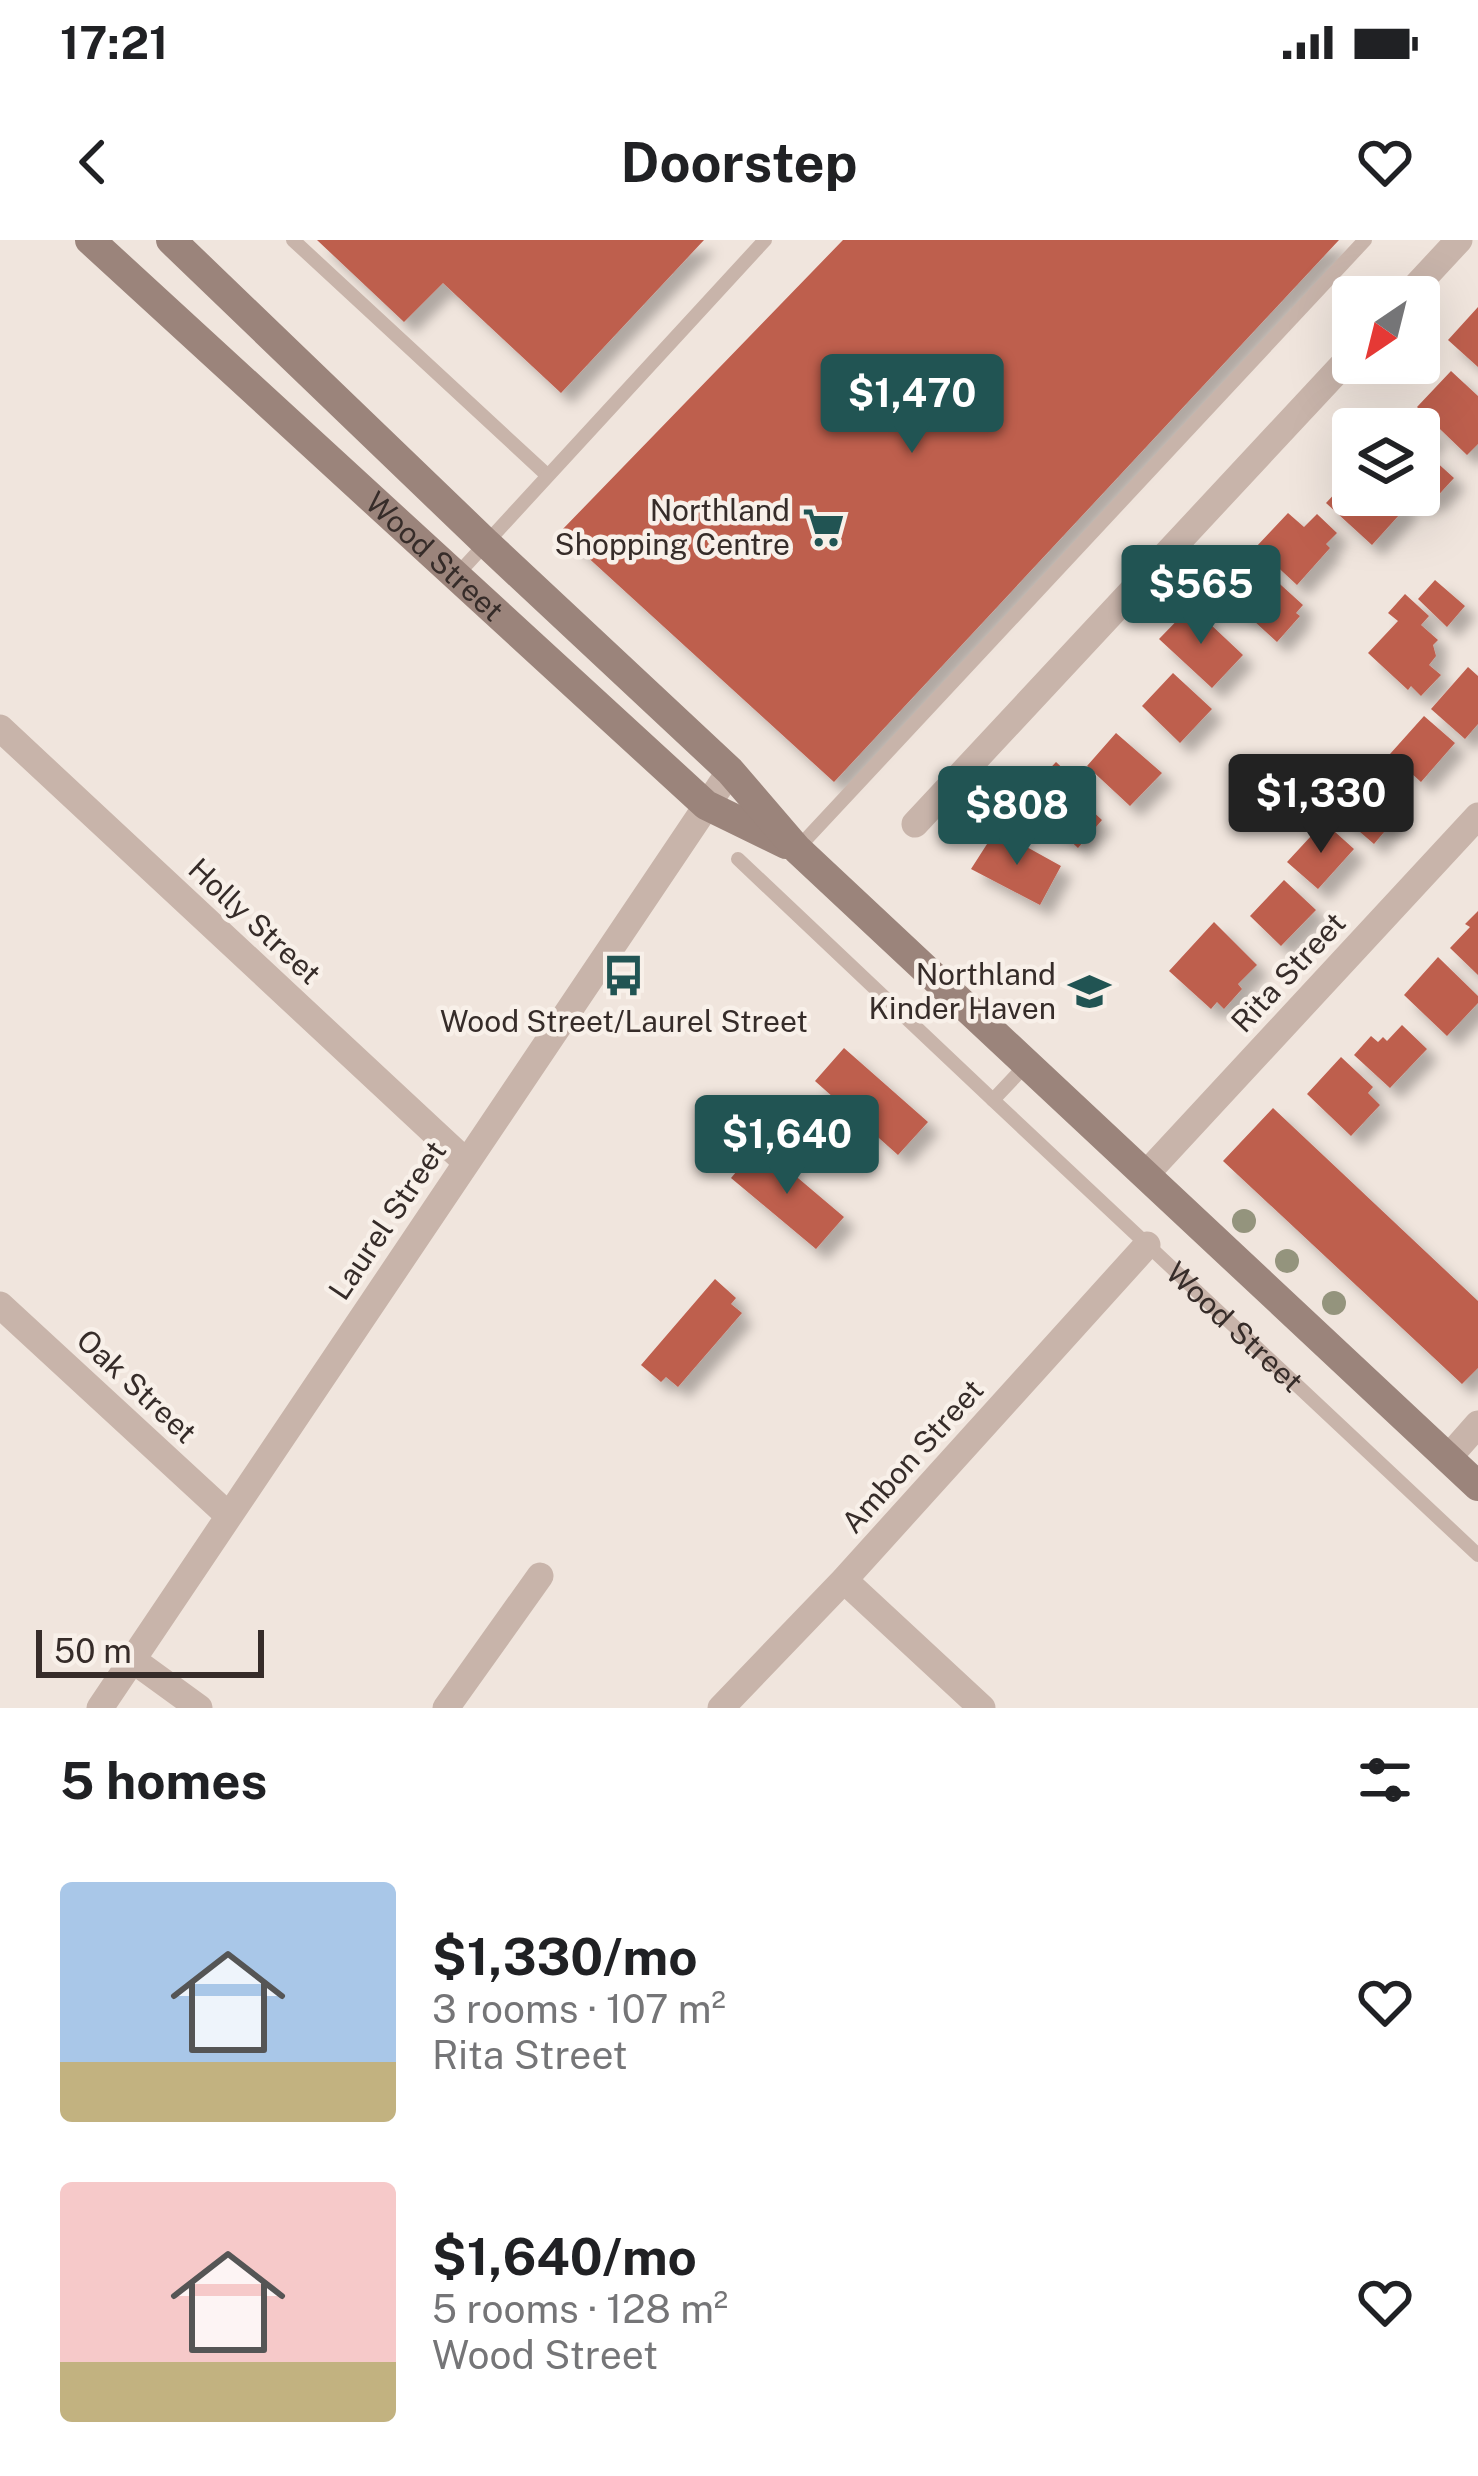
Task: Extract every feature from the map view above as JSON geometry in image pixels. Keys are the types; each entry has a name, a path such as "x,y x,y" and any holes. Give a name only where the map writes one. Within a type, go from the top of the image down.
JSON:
{"street":[{"name":"Wood Street","path":"90,240 706,805 797,849"},
{"name":"Wood Street","path":"171,240 484,542 730,770 797,849 1478,1486"},
{"path":"1426,276 1459,240"},
{"path":"915,824 1332,377"},
{"name":"Holly Street","path":"0,728 466,1162"},
{"name":"Laurel Street","path":"100,1708 730,770"},
{"name":"Rita Street","path":"1147,1173 1478,816"},
{"name":"Ambon Street","path":"721,1708 844,1580 1148,1245"},
{"name":"Oak Street","path":"0,1305 229,1516"},
{"path":"1448,1458 1478,1424"},
{"path":"446,1708 541,1576"},
{"path":"844,1580 982,1708"},
{"path":"133,1660 199,1708"}],"lane":[{"path":"293,240 547,475"},
{"path":"455,577 765,240"},
{"path":"797,849 1365,240"},
{"name":"Wood Street","path":"738,859 1478,1555"},
{"path":"993,1100 1028,1063"}],"building":[{"path":"317,240 704,240 561,393 443,283 404,322"},
{"name":"Northland Shopping Centre","path":"843,240 1339,240 834,782 560,532"},
{"path":"1478,307 1478,367 1448,340"},
{"path":"1451,371 1478,396 1478,444 1467,455 1440,429 1440,408 1417,407"},
{"path":"1440,465 1454,478 1440,493"},
{"path":"1288,513 1304,527 1317,514 1337,533 1297,585 1256,547"},
{"path":"1340,516 1398,516 1372,545"},
{"path":"1249,556 1303,605 1296,613 1300,616 1277,642 1219,589"},
{"path":"1435,580 1465,606 1447,627 1418,599"},
{"path":"1405,594 1429,616 1421,625 1438,640 1429,665 1441,675 1421,696 1368,653 1398,621 1388,613"},
{"path":"1191,606 1243,655 1212,688 1159,639"},
{"path":"1468,667 1478,676 1478,724 1465,739 1431,709"},
{"path":"1173,673 1212,709 1180,743 1142,706"},
{"path":"1424,716 1455,743 1421,782 1390,754"},
{"path":"1116,733 1162,773 1130,806 1087,766"},
{"path":"1056,762 1084,788 1077,797 1102,820 1078,848 1023,797"},
{"path":"1364,769 1386,788 1379,794 1385,799 1379,805 1395,819 1374,844 1331,807"},
{"path":"1324,822 1354,849 1318,889 1287,862"},
{"path":"996,830 1061,866 1040,905 971,869"},
{"path":"1284,880 1316,910 1281,946 1250,916"},
{"path":"1478,911 1478,975 1450,948"},
{"path":"1214,922 1257,965 1238,984 1242,989 1224,1009 1217,1002 1211,1009 1169,971"},
{"path":"1438,957 1478,996 1478,1003 1447,1036 1404,995"},
{"path":"1402,1025 1427,1049 1390,1088 1354,1055 1371,1036 1378,1042 1383,1037 1387,1041"},
{"path":"844,1048 928,1122 898,1155 815,1081"},
{"path":"1341,1057 1373,1087 1368,1093 1380,1105 1351,1136 1307,1094"},
{"path":"1273,1108 1478,1301 1478,1368 1462,1384 1223,1161"},
{"path":"759,1145 844,1217 816,1249 731,1178"},
{"path":"715,1279 736,1298 731,1304 742,1313 678,1387 666,1377 661,1382 641,1365"}],"place":[{"name":"Northland Shopping Centre","path":"824,527"},
{"name":"Wood Street/Laurel Street","path":"624,975"},
{"name":"Northland Kinder Haven","path":"1090,991"}]}
